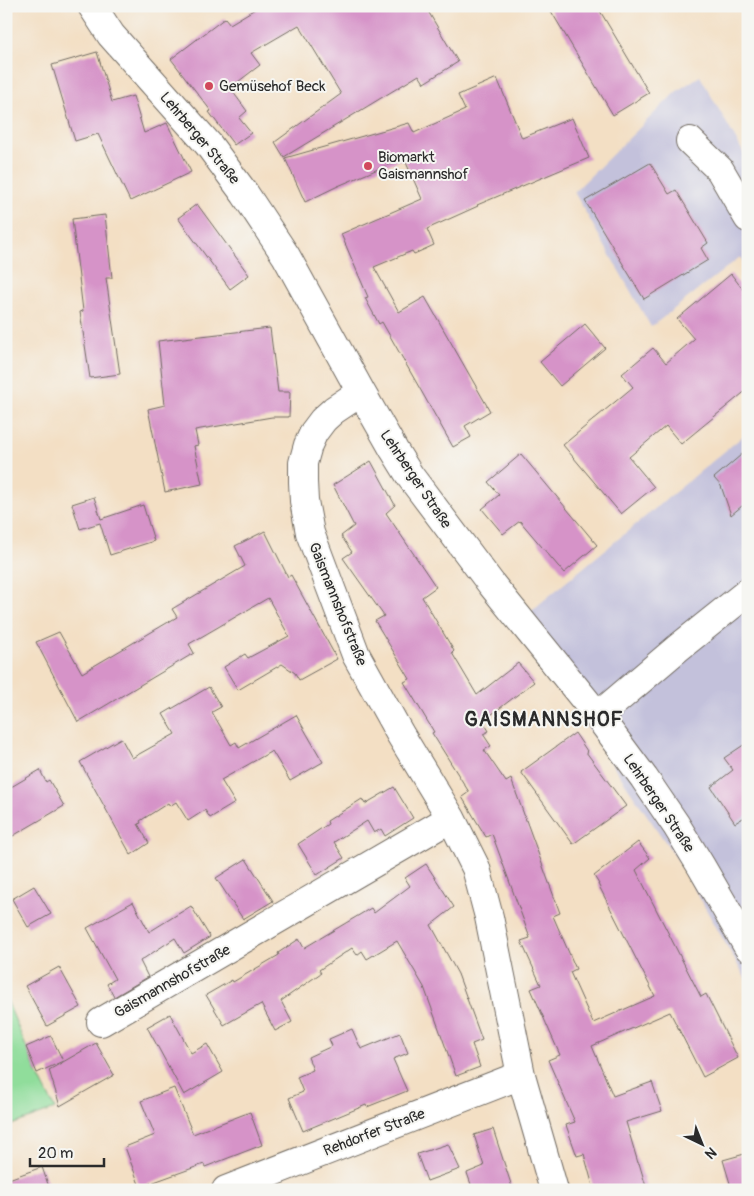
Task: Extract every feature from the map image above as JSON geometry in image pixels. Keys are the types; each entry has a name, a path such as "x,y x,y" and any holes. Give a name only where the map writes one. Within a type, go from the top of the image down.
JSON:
{"street":[{"name":"Lehrberger Straße","path":"92,6 119,45 201,136 246,194 286,256 394,450 427,499 492,585 598,716 644,778 676,825 748,948"},
{"path":"690,141 720,170 748,218"},
{"name":"Gaismannshofstraße","path":"361,392 334,410 323,420 314,432 308,445 303,462 303,482 304,501 310,533 356,655 450,818 476,868 489,917 521,1075 554,1190"},
{"path":"598,716 748,592"},
{"name":"Gaismannshofstraße","path":"101,1022 450,818"},
{"name":"Rehdorfer Straße","path":"226,1190 521,1075"}],"shaded area":[{"path":"700,76 748,161 748,269 740,257 651,327 574,192 677,91"},
{"path":"748,432 748,983 679,862 588,729 527,615"}],"green space":[{"path":"6,998 37,1073 55,1109 6,1127"}],"building":[{"path":"260,6 425,6 458,62 424,83 419,75 284,157 275,142 341,94 299,25 251,53 260,65 230,88 247,111 239,118 251,133 234,145 209,112 211,111 171,59 225,18 230,24"},
{"path":"548,6 597,6 649,93 613,115"},
{"path":"97,52 112,102 133,96 144,133 167,123 191,172 130,201 98,134 75,141 52,65"},
{"path":"497,78 522,138 572,118 589,158 477,205 427,229 434,245 414,254 412,251 374,267 399,312 425,297 490,411 465,426 471,437 453,447 382,322 379,324 365,298 368,297 341,234 422,199 404,158 305,202 285,158 409,123 414,133 465,110 458,95"},
{"path":"650,163 669,194 676,190 708,243 701,248 708,260 644,299 585,201"},
{"path":"197,204 249,275 230,289 178,218"},
{"path":"105,215 112,278 106,278 120,374 90,378 80,312 83,311 72,219"},
{"path":"731,274 748,296 748,389 681,444 666,426 629,457 654,487 621,514 563,445 633,387 622,374 653,348 666,363 694,339 677,319"},
{"path":"585,324 605,348 560,386 540,362"},
{"path":"270,328 278,392 290,392 289,417 272,417 195,430 198,445 194,446 202,484 165,492 148,409 165,405 158,341"},
{"path":"748,449 748,501 731,515 721,486 714,478"},
{"path":"521,454 597,545 564,573 520,521 503,534 482,509 499,495 488,482"},
{"path":"371,461 395,505 386,513 436,587 422,597 477,695 518,663 534,682 483,721 489,731 483,734 491,746 484,750 506,782 511,779 560,913 553,916 576,969 570,972 593,1023 655,996 594,876 638,842 650,858 636,870 701,997 706,994 738,1058 703,1077 670,1012 592,1046 613,1096 652,1082 662,1111 626,1122 647,1190 594,1190 584,1154 577,1156 566,1125 575,1122 548,1060 560,1055 531,989 541,985 521,941 530,938 492,834 486,837 462,797 469,792 432,733 434,732 404,682 410,679 375,621 384,616 343,558 352,552 341,536 354,526 333,485"},
{"path":"94,497 101,519 143,505 154,541 110,555 100,523 80,529 72,504"},
{"path":"265,531 288,577 291,575 337,659 299,680 295,673 282,664 238,690 224,667 245,654 248,658 289,636 268,598 189,644 194,653 78,722 36,642 59,632 82,673 177,617 172,609 245,566 235,546"},
{"path":"209,687 221,707 212,712 231,745 236,742 239,748 296,715 323,762 290,781 272,751 221,780 235,803 210,818 205,810 188,821 176,802 170,806 168,803 140,821 141,823 138,824 149,843 131,855 80,762 121,738 132,758 175,734 163,714"},
{"path":"575,733 586,752 626,806 573,844 521,772"},
{"path":"748,742 748,815 735,823 711,787 733,770 724,758"},
{"path":"40,770 46,782 49,780 64,806 6,840 6,790"},
{"path":"394,787 413,818 385,836 381,829 374,833 367,821 334,842 344,858 317,875 298,844 328,824 327,821 362,799 365,804"},
{"path":"246,859 273,901 243,919 216,878"},
{"path":"426,864 454,907 431,925 458,974 482,1040 472,1044 480,1067 456,1076 424,987 397,941 367,959 362,951 357,955 352,948 319,970 321,973 281,1001 292,1022 275,1031 261,1004 224,1025 206,995 232,980 233,982 279,955 278,953 299,939 304,948 371,908 374,913 410,886 405,878"},
{"path":"34,886 51,914 28,927 12,899"},
{"path":"133,902 149,932 191,906 210,937 184,953 175,938 140,961 148,977 114,997 107,984 115,979 87,928"},
{"path":"59,967 81,1007 47,1026 25,986"},
{"path":"170,1014 191,1053 207,1044 223,1072 184,1095 147,1027"},
{"path":"352,1029 361,1049 400,1033 408,1053 393,1059 407,1091 367,1107 366,1105 303,1131 289,1098 303,1092 297,1077 313,1070 308,1057 332,1046 329,1039"},
{"path":"51,1036 63,1061 37,1073 26,1047"},
{"path":"96,1043 114,1075 60,1106 49,1070"},
{"path":"174,1088 193,1134 250,1112 262,1145 205,1167 204,1164 140,1187 125,1147 155,1135 141,1101"},
{"path":"493,1129 513,1190 473,1190 467,1173 484,1166 474,1135"},
{"path":"448,1144 460,1169 427,1181 417,1154"},
{"path":"748,1153 748,1190 732,1190 723,1160"},
{"path":"42,1167 50,1190 6,1190 6,1180"}],"place":[{"name":"Gemüsehof Beck","path":"209,86"},
{"name":"Biomarkt Gaismannshof","path":"368,166"}],"district":[{"name":"GAISMANNSHOF","path":"544,719"}]}
